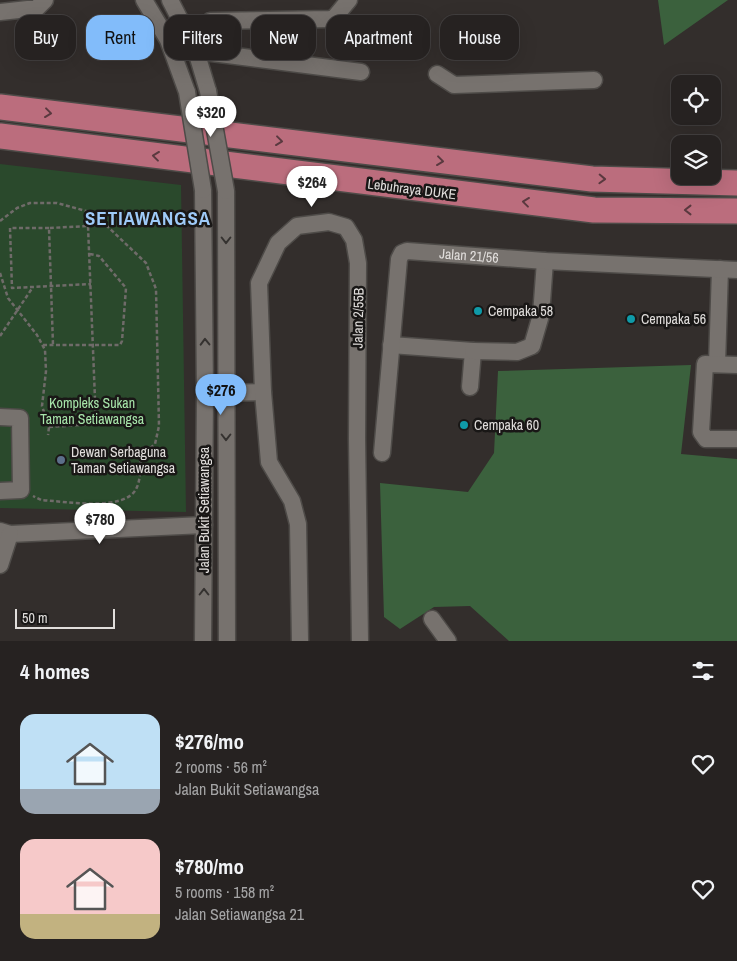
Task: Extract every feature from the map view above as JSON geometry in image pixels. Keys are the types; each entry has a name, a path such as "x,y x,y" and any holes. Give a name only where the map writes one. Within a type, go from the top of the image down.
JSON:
{"highway":[{"path":"0,106 592,179 737,182"},
{"name":"Lebuhraya DUKE","path":"0,136 365,183 594,210 737,210"}],"street":[{"path":"0,12 37,8 45,0"},
{"name":"Jalan Bukit Setiawangsa","path":"144,0 168,40 187,92 203,190 205,393 204,641"},
{"name":"Jalan Bukit Setiawangsa","path":"170,0 178,15"},
{"path":"241,20 330,19 334,18 349,0"},
{"path":"241,57 361,72"},
{"name":"Jalan Bukit Setiawangsa","path":"199,60 208,91 226,191 227,641"},
{"path":"437,74 454,85 594,80"},
{"name":"Jalan 2/55B","path":"300,641 298,524 292,501 269,462 263,392 259,283 278,243 297,226 330,222 346,227 354,240 358,263 356,439 360,641"},
{"name":"Jalan 21/56","path":"382,453 399,259 402,253 407,251 545,261 737,270"},
{"path":"391,345 517,352 532,346 541,315 545,261"},
{"path":"717,364 720,269"},
{"path":"470,387 473,351"},
{"path":"737,365 705,364 703,368 701,432 706,439 737,439"},
{"path":"205,393 263,392"},
{"path":"0,417 20,418 21,490 0,491"},
{"path":"0,565 5,532 204,525"},
{"path":"432,619 448,641"}],"path":[{"path":"0,221 17,208 30,203 57,203 86,211 107,226 146,263 156,289 159,426 154,444 142,456 137,488 125,500 104,505 41,500 21,490"},
{"path":"50,427 96,424 94,345 90,254 88,226 10,228 12,288 91,284"},
{"path":"48,228 53,345"},
{"path":"43,345 120,345 122,341 126,288 99,256 90,254"},
{"path":"0,273 8,298 45,350 46,371 42,406 50,427 48,435"},
{"path":"0,336 33,287"}],"green space":[{"path":"658,0 728,0 664,45"},
{"name":"Kompleks Sukan Taman Setiawangsa","path":"0,164 181,185 186,512 0,508"},
{"path":"691,365 681,454 737,459 737,641 509,641 470,606 434,607 400,629 384,617 380,483 468,492 494,453 498,371"}],"place":[{"name":"Cempaka 58","path":"478,311"},
{"name":"Cempaka 56","path":"631,319"},
{"name":"Cempaka 60","path":"464,425"},
{"name":"Dewan Serbaguna Taman Setiawangsa","path":"61,460"}],"district":[{"name":"SETIAWANGSA","path":"148,218"}]}
